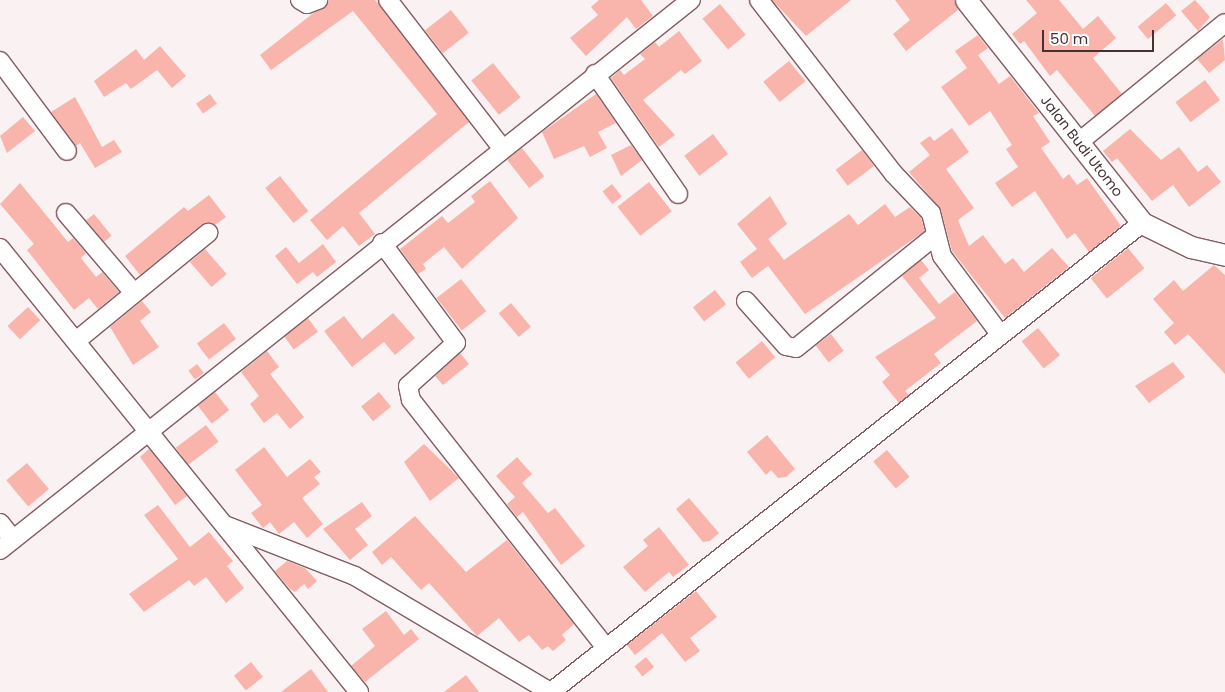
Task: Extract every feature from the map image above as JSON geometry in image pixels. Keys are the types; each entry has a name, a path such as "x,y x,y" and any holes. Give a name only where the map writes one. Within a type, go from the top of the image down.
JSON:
{"street":[{"path":"300,0 307,4 318,0"},
{"path":"388,0 502,148"},
{"path":"758,0 893,173 930,214 942,256 1000,334"},
{"name":"Jalan Budi Utomo","path":"966,0 1142,223 1191,246 1225,255"},
{"path":"0,523 6,544 685,2"},
{"path":"1079,142 1223,28"},
{"path":"0,61 67,151"},
{"path":"595,74 678,194"},
{"path":"66,213 134,293"},
{"path":"226,526 355,576 550,692 1142,223"},
{"path":"76,340 208,233"},
{"path":"746,301 786,346 796,348 936,235"},
{"path":"382,243 456,343 408,386 411,400 606,648"},
{"path":"0,248 149,429 359,692"}],"building":[{"path":"330,0 375,0 469,122 359,213 375,234 359,246 343,226 327,240 310,220 437,114 353,11 271,70 260,55"},
{"path":"599,0 641,0 653,16 636,29 627,17 586,56 570,38 598,15 591,7"},
{"path":"772,0 851,0 806,36"},
{"path":"895,0 954,0 958,10 906,51 893,34 910,20"},
{"path":"1026,0 1059,0 1083,29 1098,16 1116,38 1093,58 1122,94 1095,116 1057,70 1050,76 1024,41 1020,44 1012,34 1037,13"},
{"path":"1195,0 1210,17 1198,31 1181,11"},
{"path":"1166,3 1176,15 1148,39 1138,27"},
{"path":"720,4 746,35 728,49 702,19"},
{"path":"451,10 469,33 443,53 425,30"},
{"path":"679,31 702,61 685,74 681,70 643,100 675,135 659,147 611,78 620,70 624,75 645,59 640,54 655,42 659,47"},
{"path":"978,35 988,48 978,55 999,84 1010,76 1039,113 1033,116 1050,142 1041,148 1063,179 1069,174 1077,185 1087,178 1121,226 1089,252 1075,233 1067,239 1035,191 1012,207 995,183 1018,167 1006,149 1012,145 990,111 969,126 941,87 967,68 955,51"},
{"path":"1223,39 1225,60 1209,73 1197,59"},
{"path":"160,46 186,76 172,88 157,70 131,89 126,83 104,97 94,81 136,49 144,60"},
{"path":"789,61 805,81 780,102 763,82"},
{"path":"493,63 521,97 499,115 471,81"},
{"path":"1205,80 1220,100 1190,122 1175,102"},
{"path":"210,94 217,104 203,114 196,104"},
{"path":"596,94 616,123 598,132 607,148 590,157 584,146 554,159 542,132"},
{"path":"75,97 102,147 114,140 122,152 95,168 80,143 76,146 51,112"},
{"path":"23,117 35,131 7,153 0,136"},
{"path":"952,128 969,152 946,169 974,208 958,220 969,246 983,235 1005,264 1013,258 1024,272 1052,248 1069,267 1005,318 952,251 941,210 909,172 930,155 920,143 930,136 934,141"},
{"path":"1130,129 1161,160 1179,147 1198,172 1207,165 1221,182 1189,207 1173,185 1152,201 1117,158 1112,162 1103,151"},
{"path":"713,134 728,154 699,176 684,156"},
{"path":"631,145 642,160 621,176 611,155"},
{"path":"522,148 544,176 529,188 507,160"},
{"path":"862,150 874,166 848,186 836,170"},
{"path":"280,176 308,211 294,223 265,188"},
{"path":"490,181 518,218 462,269 444,247 423,264 426,269 418,274 400,249 442,216 448,223 475,202 471,196"},
{"path":"649,182 672,211 640,236 617,207"},
{"path":"20,183 68,242 73,238 86,253 81,258 96,277 102,272 119,292 98,309 89,298 74,310 27,250 34,244 0,204"},
{"path":"612,184 622,197 612,204 603,191"},
{"path":"209,195 226,217 215,225 201,225 140,275 125,256 184,207 188,211"},
{"path":"770,196 787,224 768,239 784,260 849,214 858,225 885,204 895,217 910,207 921,218 925,231 805,314 768,266 752,278 740,262 757,249 737,224"},
{"path":"94,214 112,236 104,242 86,220"},
{"path":"323,244 336,262 317,277 313,272 297,284 275,256 286,247 299,263"},
{"path":"1128,248 1144,268 1107,298 1091,278"},
{"path":"205,249 227,274 212,287 190,262"},
{"path":"921,260 929,270 919,278 939,304 955,292 977,321 934,354 941,363 905,391 909,395 899,403 882,382 890,375 875,357 936,318 902,276"},
{"path":"1214,265 1225,275 1225,374 1188,334 1175,345 1164,332 1174,323 1153,299 1174,280 1183,291"},
{"path":"461,279 486,311 462,330 437,298"},
{"path":"715,290 726,304 704,321 693,307"},
{"path":"142,301 151,312 140,321 159,347 133,365 110,327"},
{"path":"511,303 531,327 519,337 499,313"},
{"path":"28,307 40,320 20,339 8,326"},
{"path":"393,313 415,338 395,355 384,342 352,367 324,331 344,316 362,339"},
{"path":"308,318 318,332 294,349 284,336"},
{"path":"224,323 236,339 209,359 197,343"},
{"path":"1038,328 1060,355 1044,368 1022,341"},
{"path":"831,334 844,351 828,362 816,345"},
{"path":"762,341 775,357 749,379 736,362"},
{"path":"267,351 279,367 270,374 304,417 290,429 277,413 264,423 250,404 259,396 241,372"},
{"path":"460,353 469,364 443,385 435,376"},
{"path":"1173,362 1185,377 1149,403 1135,386"},
{"path":"197,364 204,373 195,379 188,371"},
{"path":"215,392 229,410 212,424 198,406"},
{"path":"379,392 391,407 373,421 361,406"},
{"path":"206,425 219,442 188,465 176,448"},
{"path":"767,435 795,469 786,477 778,478 771,470 766,475 747,452"},
{"path":"424,444 459,478 430,501 404,462"},
{"path":"264,447 287,477 310,459 321,472 314,477 320,484 302,498 323,524 307,538 294,522 279,534 270,522 263,528 251,513 262,505 235,470"},
{"path":"149,449 187,496 175,505 140,457"},
{"path":"887,450 909,477 896,488 873,462"},
{"path":"517,457 532,474 522,483 548,513 555,508 585,546 561,565 523,512 517,517 507,504 515,497 496,476"},
{"path":"27,463 49,489 28,506 6,480"},
{"path":"689,498 719,533 710,541 703,542 676,509"},
{"path":"362,502 372,516 355,529 368,545 350,560 323,529"},
{"path":"158,505 190,547 209,532 233,561 227,566 244,588 226,603 206,577 194,586 189,580 144,612 129,594 178,559 144,515"},
{"path":"415,516 466,572 507,540 574,624 562,635 566,640 553,651 548,646 542,650 529,635 519,642 499,618 477,636 429,583 421,590 391,557 382,565 372,552"},
{"path":"659,527 689,565 673,577 669,572 645,592 623,567 648,546 643,540"},
{"path":"287,561 305,568 317,581 308,589 304,584 295,592 290,589 275,571"},
{"path":"696,591 717,617 690,638 700,651 685,662 662,633 635,655 627,645"},
{"path":"386,611 404,635 411,629 419,639 365,682 351,666 375,646 362,629"},
{"path":"646,657 654,667 643,677 634,666"},
{"path":"251,662 263,677 246,691 234,676"},
{"path":"311,669 328,692 281,692"},
{"path":"466,675 479,692 444,692"}]}
